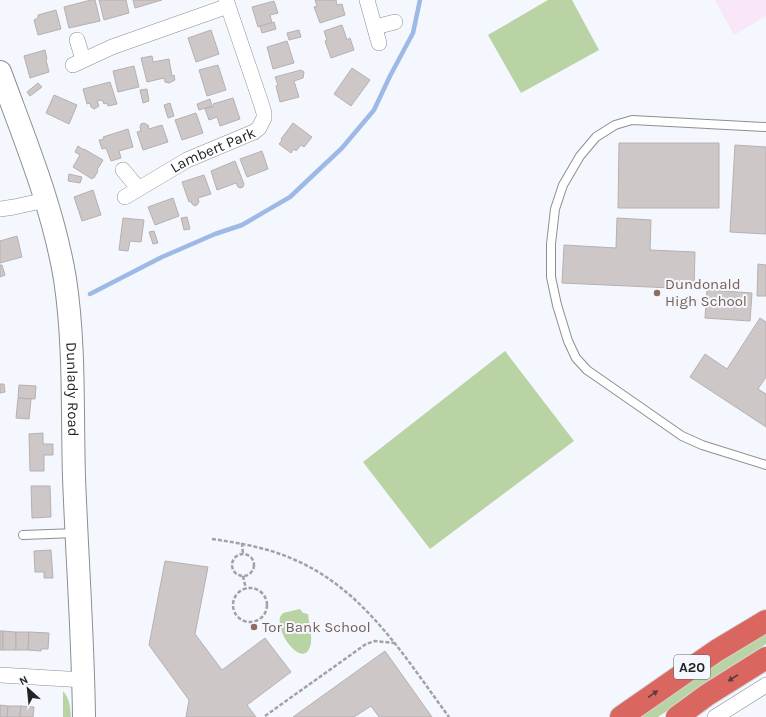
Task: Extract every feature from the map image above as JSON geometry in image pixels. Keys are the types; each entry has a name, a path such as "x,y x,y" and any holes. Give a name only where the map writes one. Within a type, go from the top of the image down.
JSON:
{"highway":[{"name":"A20","path":"622,717 716,651 766,621"},
{"name":"A20","path":"677,717 707,695 766,658"}],"street":[{"path":"367,0 379,43"},
{"name":"Lambert Park","path":"77,40 78,62 112,47 227,3 261,103 264,113 262,123 254,132 187,160 125,197"},
{"path":"375,27 395,22"},
{"name":"Dunlady Road","path":"0,72 46,200 62,265 70,318 73,370 77,533 84,680 84,717"},
{"path":"123,170 138,188"},
{"path":"0,209 46,200"},
{"path":"0,675 84,680"},
{"path":"715,717 766,685"}],"lane":[{"path":"766,127 632,120 615,125 596,137 580,156 563,185 555,209 551,244 551,277 557,305 568,341 576,358 587,370 682,436 702,445 766,465"},
{"path":"23,535 77,533"}],"path":[{"path":"212,539 242,543 295,560 328,578 347,592 371,614 395,643 449,717"},
{"path":"242,543 243,554"},
{"path":"243,554 249,555 254,564 251,573 243,576 233,571 232,566 232,561 235,557 243,554"},
{"path":"243,576 246,589"},
{"path":"251,588 262,592 267,602 264,614 255,621 250,621 239,617 234,607 236,596 240,591 246,589 251,588"},
{"path":"265,716 366,644 375,641 395,643"}],"shaded area":[{"path":"715,0 766,0 766,16 734,35"}],"green space":[{"path":"548,0 572,0 599,50 521,93 488,35"},
{"path":"505,351 574,441 430,549 363,462"},
{"path":"300,609 303,613 308,614 311,635 311,642 308,650 304,654 298,653 287,642 280,625 280,617 283,613"},
{"path":"766,630 766,644 658,717 635,717"},
{"path":"63,691 70,706 71,717 63,717"}],"building":[{"path":"95,0 100,21 69,28 64,7"},
{"path":"99,0 126,0 129,13 104,20"},
{"path":"133,0 162,0 135,8"},
{"path":"315,0 336,0 337,5 342,4 345,15 320,23 314,7 317,6"},
{"path":"274,1 278,13 270,15 272,23 258,27 252,7"},
{"path":"56,10 61,29 38,35 34,20 38,18 38,15"},
{"path":"274,22 276,29 262,33 260,26"},
{"path":"342,25 347,40 350,38 354,50 331,58 325,41 327,40 324,31"},
{"path":"211,30 219,54 196,62 188,38"},
{"path":"299,30 301,37 289,40 287,33"},
{"path":"287,41 294,63 273,69 267,47"},
{"path":"45,50 49,72 30,78 24,56"},
{"path":"152,56 153,62 169,59 172,76 174,75 175,80 169,83 165,82 164,78 147,82 141,58"},
{"path":"218,65 226,90 207,96 199,70"},
{"path":"134,66 139,87 118,92 113,71"},
{"path":"352,68 370,80 351,106 334,94"},
{"path":"301,70 304,72 303,78 294,81 299,97 280,102 276,86 278,85 275,77"},
{"path":"110,82 117,104 108,106 107,103 104,104 102,100 97,101 99,106 94,109 91,107 90,103 87,104 83,89"},
{"path":"38,83 42,87 30,96 27,92"},
{"path":"147,89 149,101 143,103 140,90"},
{"path":"54,95 77,105 69,124 46,113"},
{"path":"233,98 240,119 220,126 217,117 209,120 205,109 214,106 213,104"},
{"path":"210,99 212,106 199,110 197,104"},
{"path":"170,103 174,116 168,118 164,105"},
{"path":"196,113 203,133 182,140 175,120"},
{"path":"144,123 148,125 149,129 162,125 168,142 143,150 137,132 141,131 141,124"},
{"path":"293,123 312,137 304,147 301,145 296,151 294,149 291,153 279,144"},
{"path":"128,129 133,147 119,151 121,158 111,161 106,148 102,149 99,140 104,139 103,137"},
{"path":"619,143 719,143 719,208 618,208"},
{"path":"735,145 766,147 766,234 730,232"},
{"path":"78,146 103,160 94,178 93,177 92,179 73,167 80,155 75,152"},
{"path":"262,151 268,169 247,177 240,159"},
{"path":"235,161 244,184 243,187 238,187 236,183 217,190 211,171"},
{"path":"69,174 82,177 80,183 68,181"},
{"path":"204,175 211,194 198,198 199,202 195,206 191,201 189,202 182,182"},
{"path":"93,190 101,215 82,221 74,197"},
{"path":"173,198 179,216 155,225 148,207"},
{"path":"187,217 190,229 184,230 181,218"},
{"path":"123,218 144,220 141,242 130,241 128,251 119,250"},
{"path":"617,218 651,220 650,250 695,252 694,289 562,283 564,245 616,248"},
{"path":"154,231 158,243 153,244 149,232"},
{"path":"17,236 22,257 0,263 0,241"},
{"path":"758,264 766,265 766,296 757,296"},
{"path":"0,265 2,265 5,275 0,277"},
{"path":"707,290 752,293 750,321 705,318"},
{"path":"760,318 766,322 766,377 758,389 766,394 766,427 690,377 705,354 727,369"},
{"path":"0,384 4,384 5,392 0,393"},
{"path":"19,385 36,386 35,399 18,398"},
{"path":"18,398 31,399 29,419 16,418"},
{"path":"43,433 43,444 53,444 53,455 44,455 44,471 30,471 29,434"},
{"path":"31,486 50,486 51,517 32,518"},
{"path":"51,550 53,578 44,578 44,572 35,572 34,551"},
{"path":"165,561 208,567 195,634 222,670 265,638 291,672 247,705 256,717 186,717 189,700 149,645"},
{"path":"0,631 3,631 3,650 0,650"},
{"path":"3,631 16,632 16,650 3,650"},
{"path":"16,632 29,632 28,650 16,650"},
{"path":"29,632 49,633 48,649 41,649 41,651 28,650"},
{"path":"385,651 432,717 379,717 371,706 354,717 293,717"},
{"path":"0,705 8,706 7,717 0,717"},
{"path":"8,706 21,706 20,717 7,717"},
{"path":"21,706 34,707 33,717 20,717"}],"waterway":[{"path":"90,294 162,257 215,234 242,225 290,197 342,148 374,110 413,33 420,0"}],"place":[{"name":"Dundonald High School","path":"657,293"},
{"name":"Tor Bank School","path":"254,627"}]}
